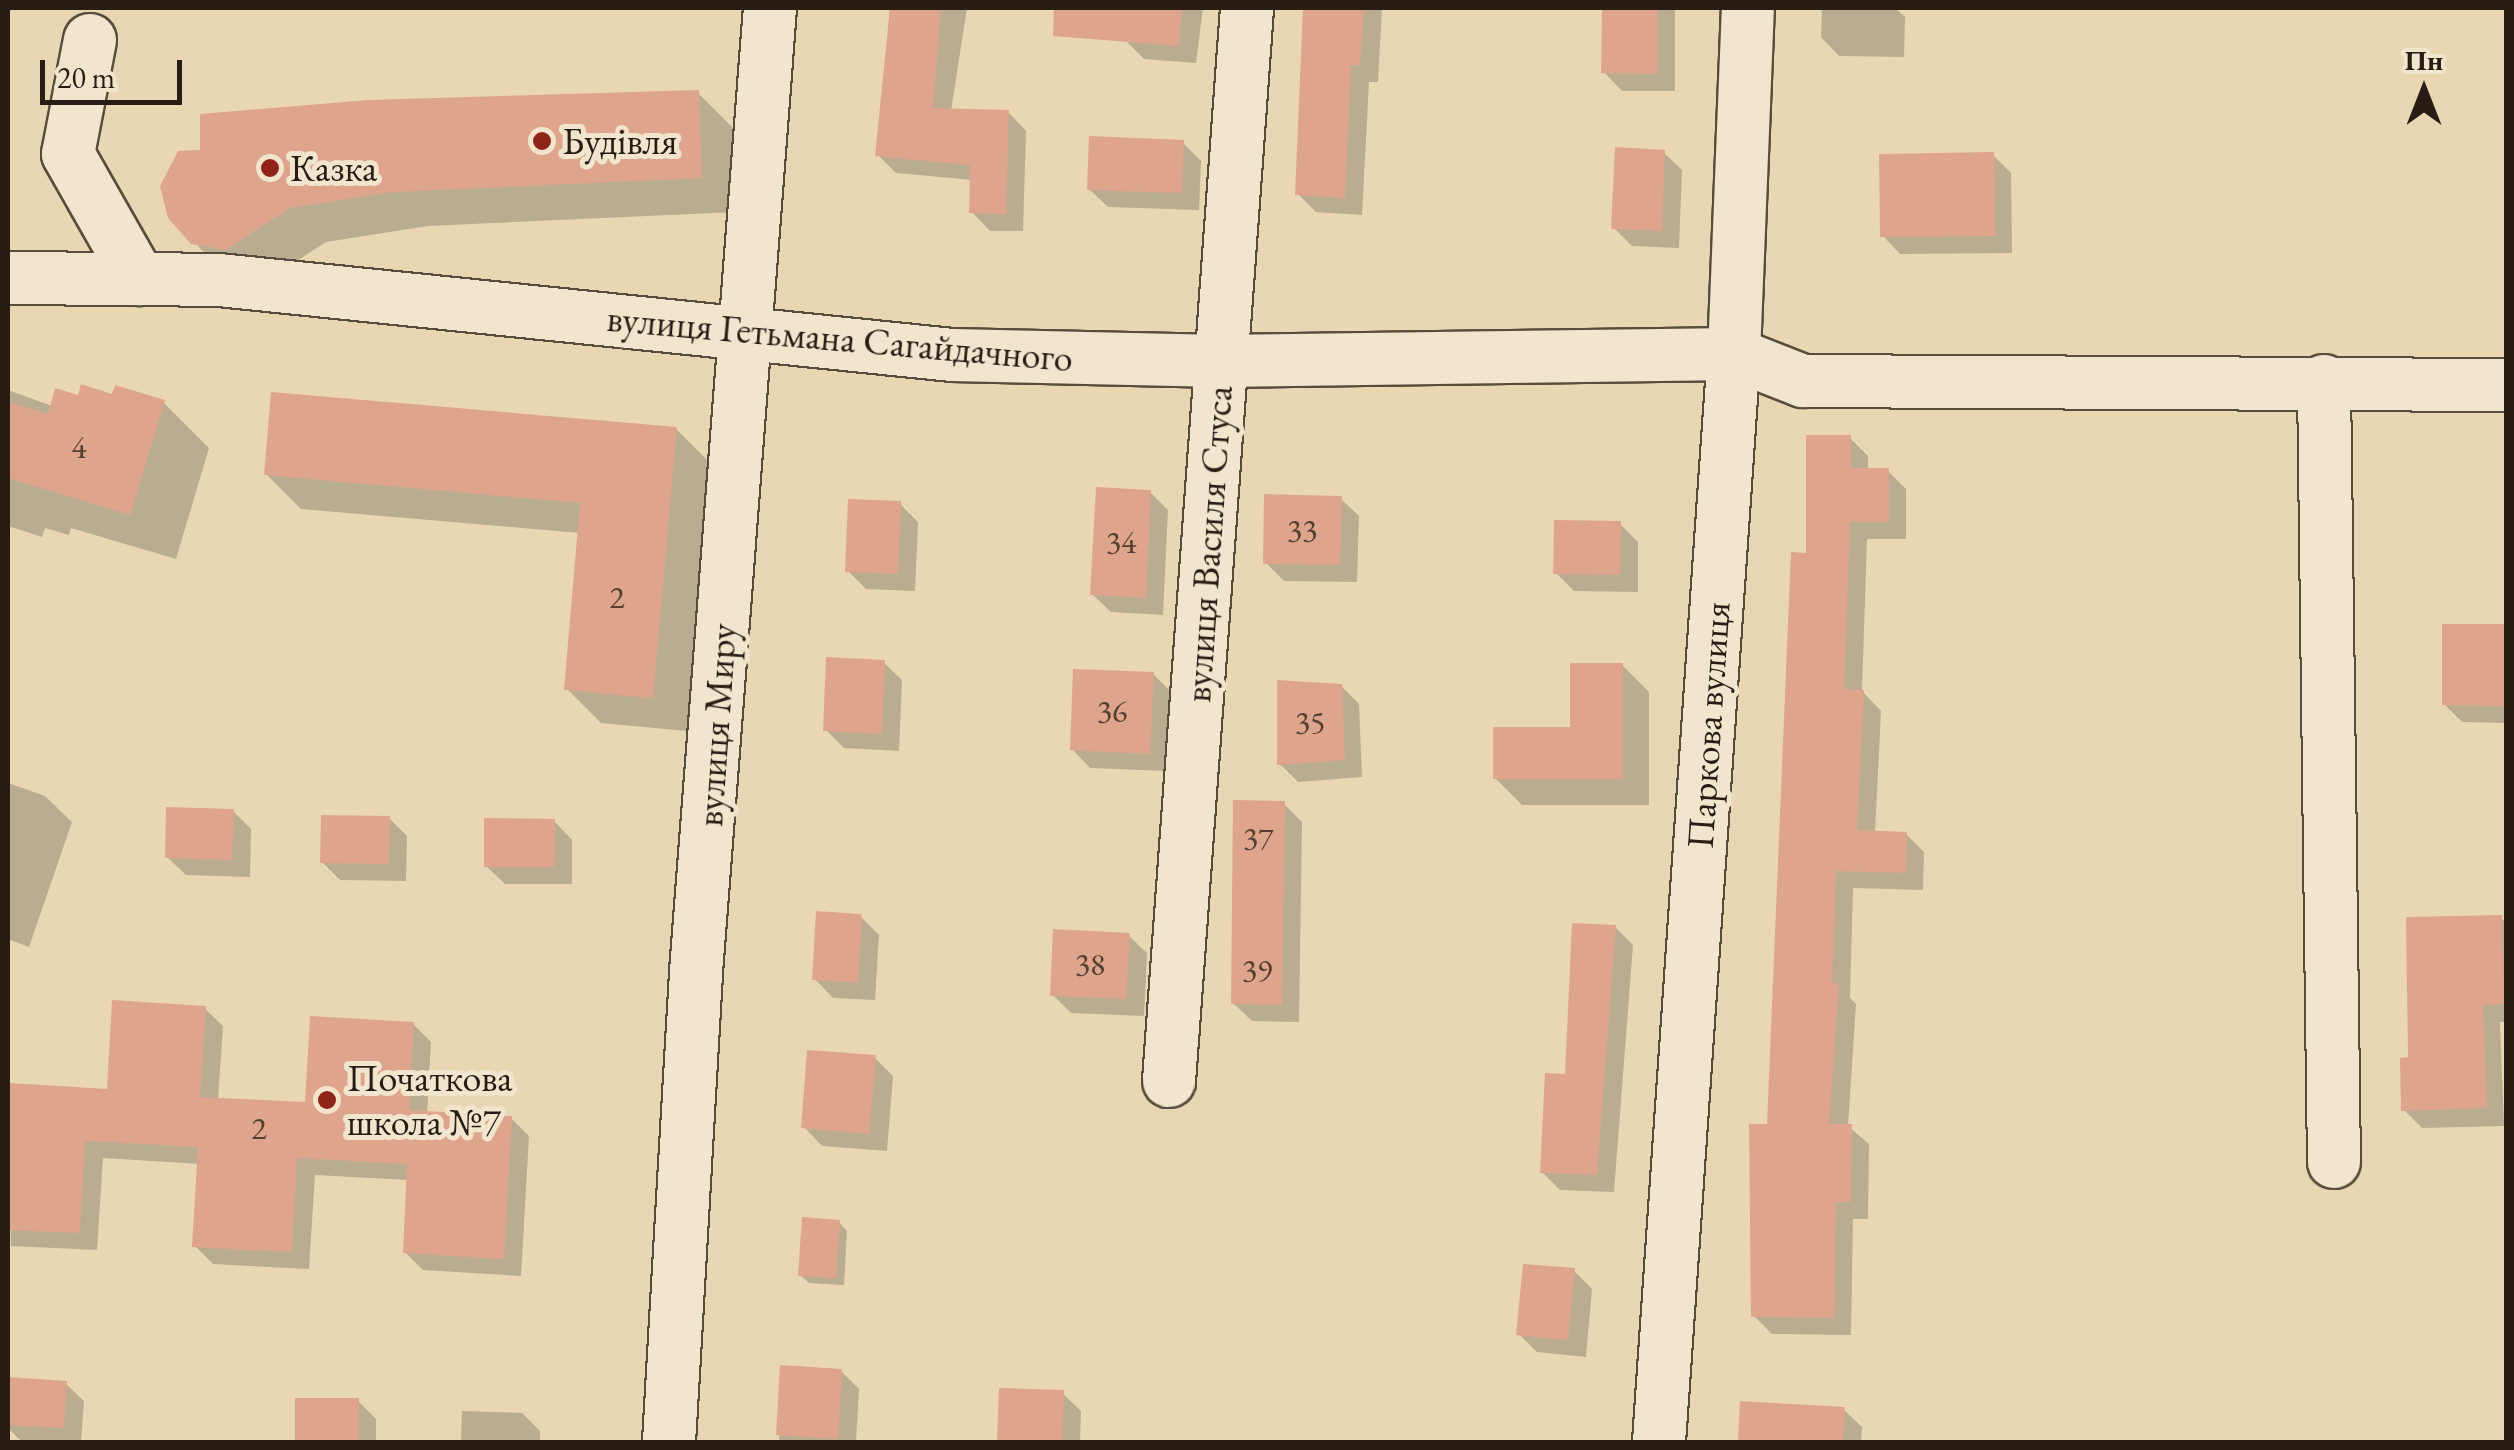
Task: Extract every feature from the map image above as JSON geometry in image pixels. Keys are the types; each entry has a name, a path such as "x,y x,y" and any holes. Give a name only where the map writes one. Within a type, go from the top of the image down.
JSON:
{"street":[{"name":"вулиця Миру","path":"669,1442 770,8"},
{"name":"вулиця Василя Стуса","path":"1169,1082 1247,8"},
{"name":"Паркова вулиця","path":"1659,1442 1734,354 1748,8"},
{"path":"90,40 68,154 139,280"},
{"name":"вулиця Гетьмана Сагайдачного","path":"8,278 219,280 952,355 1221,362 1734,354"},
{"path":"1734,354 1803,380 2324,380 2506,385"},
{"path":"2324,380 2334,1162"}],"building":[{"path":"890,8 941,8 933,108 1009,110 1006,214 969,213 970,165 875,156"},
{"path":"1054,8 1182,8 1179,46 1053,36"},
{"path":"1303,8 1364,8 1360,65 1351,65 1345,198 1295,195"},
{"path":"1602,8 1658,8 1657,74 1601,73"},
{"path":"699,90 702,178 392,192 290,208 225,250 191,244 168,218 160,186 178,151 200,150 200,114 369,100"},
{"path":"1089,136 1184,140 1182,193 1087,190"},
{"path":"1615,147 1665,150 1662,231 1611,229"},
{"path":"1994,152 1995,236 1880,237 1879,154"},
{"path":"81,384 112,394 115,385 165,400 130,515 8,478 8,402 48,414 55,388 78,395"},
{"path":"271,392 677,427 653,698 564,690 580,503 264,475"},
{"path":"1806,435 1851,435 1851,468 1889,468 1889,522 1850,522 1844,689 1864,690 1857,830 1907,832 1906,873 1836,871 1832,983 1839,984 1829,1124 1852,1124 1851,1202 1836,1202 1834,1318 1751,1317 1749,1124 1767,1124 1791,552 1806,553"},
{"path":"1096,487 1151,490 1146,598 1090,595"},
{"path":"1264,494 1342,496 1340,565 1263,564"},
{"path":"848,499 901,501 898,574 845,572"},
{"path":"1554,520 1621,521 1620,575 1553,574"},
{"path":"2442,624 2506,624 2506,706 2442,705"},
{"path":"826,657 885,660 882,734 823,731"},
{"path":"1570,663 1623,663 1623,779 1493,779 1493,727 1570,727"},
{"path":"1073,669 1154,672 1150,754 1070,750"},
{"path":"1277,680 1342,684 1345,760 1277,765"},
{"path":"1233,800 1285,801 1282,1005 1231,1004"},
{"path":"166,807 234,809 232,860 165,858"},
{"path":"321,815 390,816 389,864 320,863"},
{"path":"484,818 555,819 554,867 484,867"},
{"path":"816,911 862,914 858,983 812,980"},
{"path":"2502,915 2504,1004 2483,1005 2487,1108 2401,1111 2400,1058 2408,1057 2406,917"},
{"path":"1572,923 1616,925 1597,1175 1540,1173 1545,1073 1565,1074"},
{"path":"1053,929 1130,933 1126,999 1050,996"},
{"path":"112,1000 206,1006 200,1097 305,1102 310,1016 414,1022 409,1110 512,1116 504,1259 403,1253 407,1164 297,1158 292,1252 192,1247 198,1147 85,1141 80,1233 8,1230 8,1083 107,1089"},
{"path":"807,1050 876,1055 869,1134 801,1128"},
{"path":"802,1217 840,1220 836,1278 798,1276"},
{"path":"1523,1264 1575,1268 1568,1340 1516,1335"},
{"path":"780,1365 842,1369 838,1439 776,1435"},
{"path":"8,1377 67,1381 64,1428 8,1425"},
{"path":"999,1388 1064,1390 1062,1442 997,1440"},
{"path":"295,1398 359,1398 359,1442 295,1442"},
{"path":"1740,1401 1845,1407 1843,1442 1738,1442"}],"place":[{"name":"Будівля","path":"542,141"},
{"name":"Казка","path":"270,168"},
{"name":"Початкова школа №7","path":"327,1100"}]}
